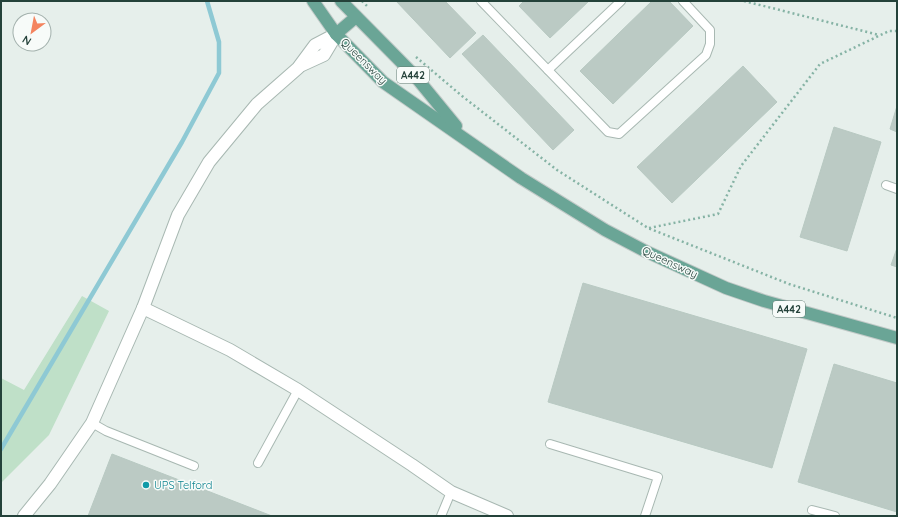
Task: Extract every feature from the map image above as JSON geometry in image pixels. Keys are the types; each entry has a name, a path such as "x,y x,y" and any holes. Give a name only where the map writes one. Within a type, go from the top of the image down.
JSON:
{"main road":[{"name":"Queensway","path":"313,1 336,34 383,82 521,178 599,226 645,251 726,288 764,302 897,338"},
{"name":"Queensway","path":"341,1 414,76 465,138"},
{"path":"336,34 356,17"}],"street":[{"path":"24,516 50,484 92,423 143,308 178,215 209,162 257,104 298,68 324,55 336,34"},
{"path":"143,308 230,350 298,390 412,464 451,492 507,516"}],"lane":[{"path":"548,70 621,1"},
{"path":"484,2 608,132 619,134 706,55 710,44 710,30 684,1"},
{"path":"886,185 897,189"},
{"path":"258,463 298,390"},
{"path":"92,423 106,431 194,466"},
{"path":"550,444 658,477 645,516"},
{"path":"441,516 451,492"},
{"path":"812,510 835,516"}],"path":[{"path":"744,1 880,35"},
{"path":"648,228 718,214 741,166 820,64 889,31 897,31"},
{"path":"415,56 462,96 558,170 648,228 789,284 897,318"}],"green space":[{"path":"82,296 109,311 49,435 1,483 1,378 24,390"}],"building":[{"path":"396,1 445,1 476,33 450,58"},
{"path":"524,1 589,1 550,38 519,6"},
{"path":"652,1 669,1 693,26 613,104 580,71"},
{"path":"483,35 574,130 553,150 462,54"},
{"path":"743,66 777,102 672,203 637,167"},
{"path":"897,106 897,132 890,129"},
{"path":"834,127 881,142 847,251 800,237"},
{"path":"897,248 897,267 891,265"},
{"path":"583,283 807,349 772,468 548,402"},
{"path":"834,364 897,383 897,512 798,482"},
{"name":"UPS Telford","path":"112,454 272,516 88,516"}],"waterway":[{"path":"1,449 182,142 219,73 219,42 207,1"}],"place":[{"name":"UPS Telford","path":"146,485"}]}
